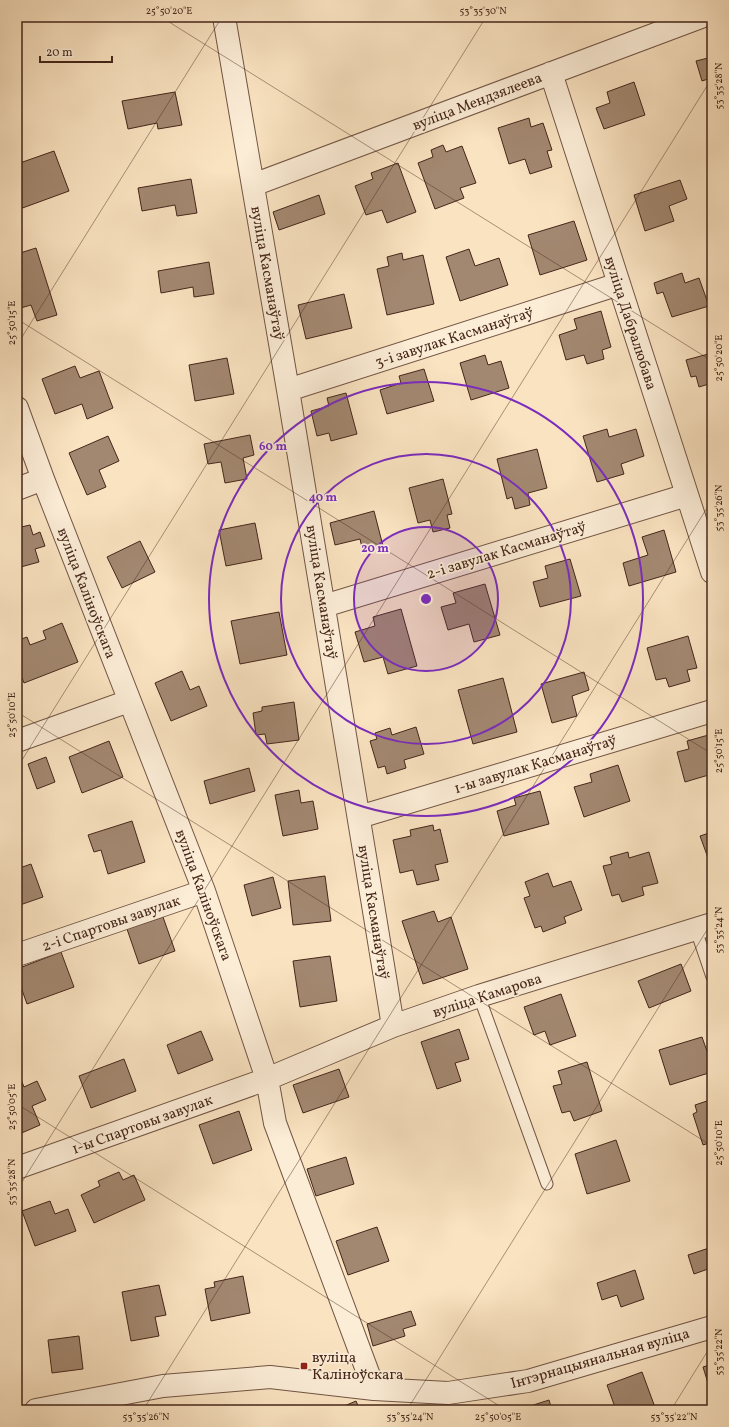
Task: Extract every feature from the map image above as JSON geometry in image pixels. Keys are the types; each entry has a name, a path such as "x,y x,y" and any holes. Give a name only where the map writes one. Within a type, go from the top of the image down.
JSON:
{"street":[{"name":"вуліца Касманаўтаў","path":"224,17 254,185 393,1026"},
{"name":"вуліца Мендзялеева","path":"254,185 701,17"},
{"name":"вуліца Дабралюбава","path":"551,73 712,572"},
{"name":"3-і завулак Касманаўтаў","path":"288,390 619,284"},
{"name":"вуліца Каліноўскага","path":"17,408 128,700 204,891 267,1079 275,1123 374,1388"},
{"path":"17,489 43,479"},
{"name":"2-і завулак Касманаўтаў","path":"324,606 687,495"},
{"path":"17,741 128,700"},
{"name":"1-ы завулак Касманаўтаў","path":"359,817 712,711"},
{"name":"2-і Спартовы завулак","path":"17,956 204,891"},
{"name":"вуліца Камарова","path":"267,1079 393,1026 479,996 704,927"},
{"name":"1-ы Спартовы завулак","path":"17,1168 267,1079"},
{"name":"Інтэрнацыянальная вуліца","path":"36,1410 163,1386 270,1377 374,1388 448,1393 528,1381 712,1327"}],"lane":[{"path":"704,927 712,977"},
{"path":"479,996 547,1184"}],"building":[{"path":"712,57 712,80 711,78 702,81 696,61"},
{"path":"634,82 645,115 604,129 596,108 610,103 607,92"},
{"path":"175,92 182,125 158,129 157,123 128,129 122,101"},
{"path":"529,118 531,127 543,123 552,150 547,151 552,167 530,174 525,159 509,164 498,128"},
{"path":"443,145 446,152 462,146 476,183 460,188 464,198 435,209 418,163 433,157 431,150"},
{"path":"54,151 69,191 17,210 17,164"},
{"path":"398,163 416,212 387,223 382,210 366,215 355,186 373,179 371,173"},
{"path":"191,179 197,213 177,216 175,205 142,211 138,188"},
{"path":"680,180 687,199 669,206 674,221 645,231 634,195"},
{"path":"319,195 325,214 279,230 273,212"},
{"path":"574,221 587,260 540,275 528,235"},
{"path":"36,248 57,315 37,321 31,305 17,309 17,268 21,267 17,254"},
{"path":"469,249 475,266 499,258 508,285 460,301 446,257"},
{"path":"402,253 403,260 423,255 434,304 387,315 377,269 389,266 387,257"},
{"path":"209,262 214,294 194,297 193,287 161,293 158,271"},
{"path":"682,273 685,283 699,278 709,306 672,317 663,292 657,294 654,283"},
{"path":"344,294 352,328 306,339 298,305"},
{"path":"601,311 611,347 602,350 604,359 587,364 584,355 566,360 559,335 577,329 574,319"},
{"path":"712,353 712,383 699,387 696,376 691,377 686,360"},
{"path":"485,355 488,365 501,361 509,388 471,400 460,363"},
{"path":"227,358 234,394 195,401 189,365"},
{"path":"75,366 80,378 99,371 113,408 87,419 82,404 55,414 42,379"},
{"path":"424,369 434,401 387,414 380,390 401,383 399,376"},
{"path":"346,393 357,434 331,441 329,433 317,436 311,411 329,406 327,398"},
{"path":"607,429 609,437 636,429 644,456 621,464 624,474 597,482 583,436"},
{"path":"712,433 712,451 707,435"},
{"path":"250,435 254,455 243,458 247,479 225,483 221,462 208,464 204,444"},
{"path":"108,436 119,461 99,470 106,487 87,495 69,453"},
{"path":"537,449 547,488 528,493 530,505 515,509 512,497 507,499 497,459"},
{"path":"443,479 452,514 447,515 450,528 433,532 430,520 418,523 409,488"},
{"path":"374,511 383,546 363,552 360,539 335,545 330,523"},
{"path":"255,523 262,559 226,566 219,530"},
{"path":"30,525 33,535 40,532 45,546 35,549 39,562 17,568 17,528"},
{"path":"664,530 676,572 629,586 623,563 648,555 642,537"},
{"path":"140,541 155,572 122,588 107,557"},
{"path":"570,559 581,596 540,607 533,582 548,578 545,566"},
{"path":"485,584 500,635 474,642 469,624 448,630 441,607 456,603 453,593"},
{"path":"401,609 417,666 388,674 383,657 364,662 355,632 375,626 373,617"},
{"path":"279,612 287,655 240,664 231,621"},
{"path":"62,623 78,662 24,683 17,665 17,650 22,648 19,640 27,637 30,645 46,639 43,631"},
{"path":"688,636 697,668 687,670 690,681 669,687 666,678 656,680 647,648"},
{"path":"182,671 190,690 199,686 207,706 171,721 155,683"},
{"path":"584,672 589,690 572,696 577,716 552,723 541,684"},
{"path":"503,678 517,732 473,744 458,690"},
{"path":"294,702 299,740 267,744 265,734 256,735 253,713 262,711 262,707"},
{"path":"416,727 424,754 404,760 406,768 387,774 385,766 378,768 370,741 377,739 375,733 390,728 392,735"},
{"path":"712,734 712,774 685,782 677,752 689,749 687,741"},
{"path":"109,741 123,777 82,793 69,757"},
{"path":"46,757 55,782 37,789 28,764"},
{"path":"618,765 630,801 584,817 574,787 592,782 590,774"},
{"path":"249,768 255,791 210,804 204,781"},
{"path":"299,790 301,803 313,801 318,829 283,836 275,795"},
{"path":"540,791 549,824 504,836 497,811 516,805 514,798"},
{"path":"132,821 145,862 108,874 101,850 94,852 88,835"},
{"path":"712,821 712,832 709,823"},
{"path":"433,825 434,831 440,829 448,862 435,865 439,880 417,885 413,870 400,873 393,840 411,836 410,830"},
{"path":"712,832 712,865 711,866 700,836"},
{"path":"628,852 629,858 649,852 658,883 642,887 644,895 622,902 619,894 612,896 603,866 612,864 610,857"},
{"path":"31,864 43,897 17,906 17,869"},
{"path":"548,873 553,887 571,881 582,910 564,917 566,923 543,932 541,926 535,928 524,898 530,896 525,882"},
{"path":"325,876 331,921 293,925 288,881"},
{"path":"273,877 281,908 252,916 244,885"},
{"path":"434,911 438,922 451,917 468,969 423,984 402,921"},
{"path":"163,917 175,951 139,964 127,929"},
{"path":"61,952 74,987 27,1004 17,976 17,969"},
{"path":"330,956 337,1001 300,1007 293,961"},
{"path":"681,964 691,991 649,1008 638,981"},
{"path":"561,994 576,1036 550,1045 545,1031 534,1035 524,1007"},
{"path":"459,1029 469,1059 455,1063 461,1081 437,1089 421,1042"},
{"path":"201,1031 213,1060 178,1074 167,1045"},
{"path":"702,1037 708,1054 712,1052 712,1072 670,1085 659,1050"},
{"path":"124,1059 136,1091 91,1108 79,1076"},
{"path":"587,1062 602,1111 574,1121 570,1111 562,1113 553,1086 562,1084 558,1071"},
{"path":"339,1069 349,1097 303,1113 293,1085"},
{"path":"20,1077 24,1087 37,1081 46,1100 32,1106 40,1125 17,1135 17,1078"},
{"path":"710,1100 712,1107 712,1142 703,1145 693,1114 697,1112 695,1105"},
{"path":"239,1111 252,1150 213,1164 199,1125"},
{"path":"616,1140 630,1181 587,1194 575,1154"},
{"path":"346,1157 354,1184 316,1196 307,1169"},
{"path":"119,1172 123,1180 134,1175 145,1200 94,1223 81,1195 100,1186 98,1181"},
{"path":"50,1201 55,1214 68,1209 76,1231 35,1246 22,1211"},
{"path":"377,1227 389,1261 348,1275 336,1241"},
{"path":"712,1247 712,1281 708,1269 694,1274 688,1255"},
{"path":"635,1270 644,1299 621,1307 617,1295 602,1300 597,1283"},
{"path":"243,1276 250,1313 211,1321 205,1289 215,1287 214,1282"},
{"path":"159,1285 166,1315 155,1317 159,1336 131,1341 122,1292"},
{"path":"411,1311 416,1325 403,1329 405,1336 373,1346 367,1324"},
{"path":"79,1336 83,1369 52,1373 48,1340"},
{"path":"712,1364 712,1396 703,1367"},
{"path":"642,1372 656,1410 616,1410 607,1385"},
{"path":"549,1400 552,1410 518,1410"},
{"path":"356,1401 360,1410 335,1410"}],"place":[{"name":"вуліца Каліноўскага","path":"304,1366"}]}
